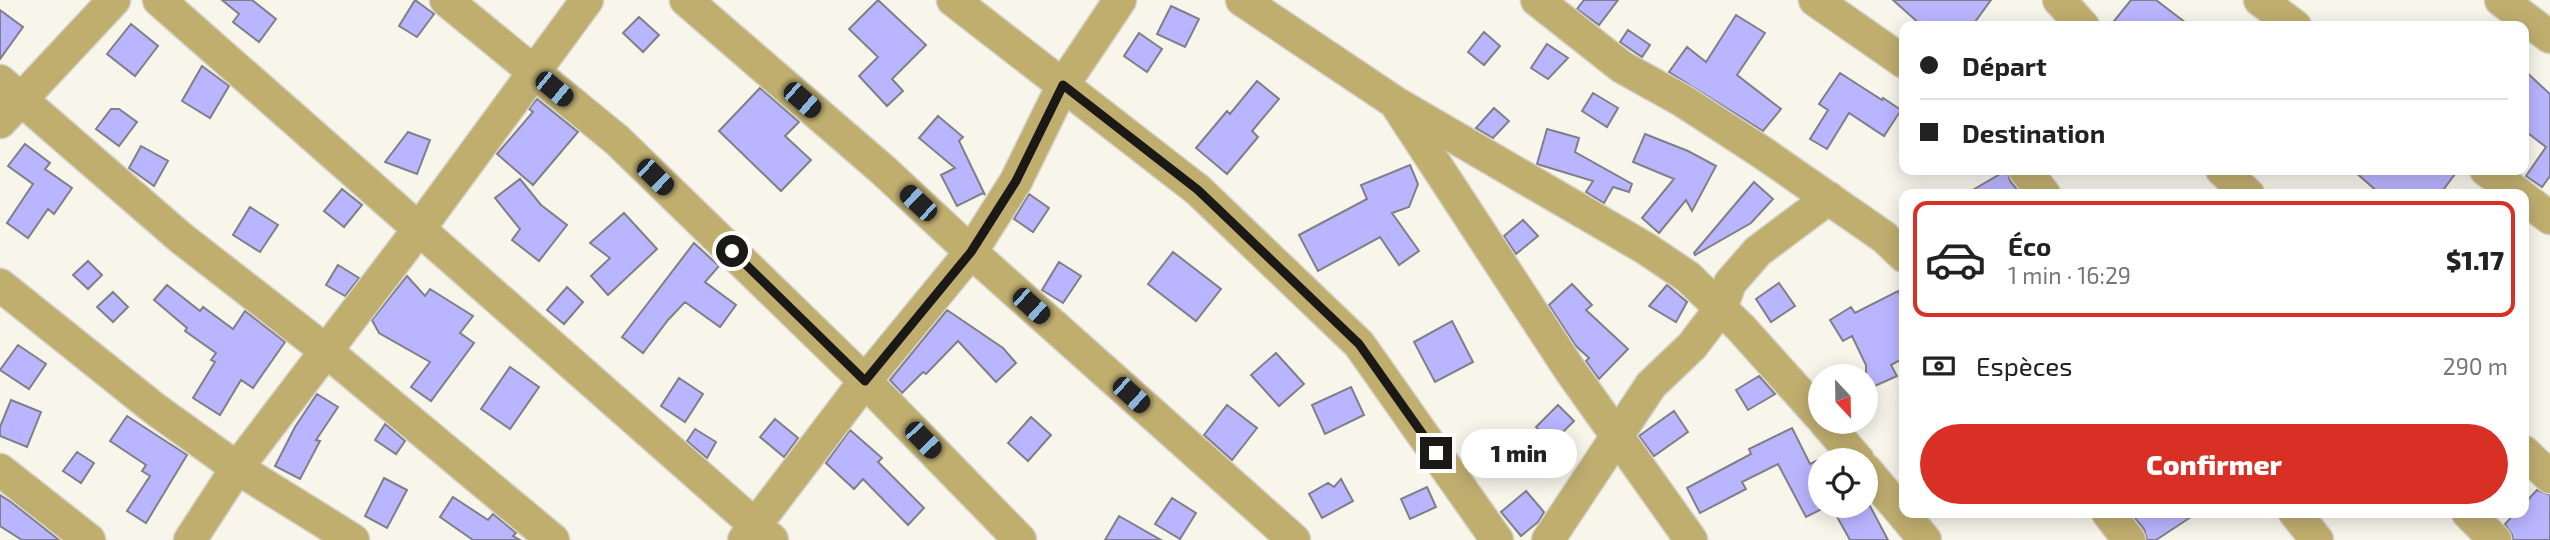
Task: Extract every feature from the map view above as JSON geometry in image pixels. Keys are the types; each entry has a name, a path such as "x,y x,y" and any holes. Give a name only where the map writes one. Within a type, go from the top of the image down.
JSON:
{"street":[{"path":"114,0 7,101 325,351 553,540"},
{"path":"159,0 419,229 757,535 865,381 971,252 1016,181 1063,85 1120,0"},
{"path":"446,0 617,140 865,381 1020,540"},
{"path":"190,540 237,468 419,229 587,0"},
{"path":"686,0 883,170 1294,540"},
{"path":"953,0 1198,190 1359,344 1497,540"},
{"path":"1242,0 1396,103 1645,248 1688,277 1741,328 1808,403"},
{"path":"1537,0 1622,67 1683,101 1763,153 1899,251"},
{"path":"1815,0 1899,59"},
{"path":"2059,0 2078,21"},
{"path":"2260,0 2288,21"},
{"path":"2501,0 2529,21"},
{"path":"2529,21 2550,37"},
{"path":"1396,103 1615,437 1691,540"},
{"path":"2029,175 2040,189"},
{"path":"2227,175 2243,189"},
{"path":"2493,175 2512,189"},
{"path":"1548,540 1651,385 1692,346 1720,308 1730,283 1758,251 1829,198"},
{"path":"2529,202 2550,218"},
{"path":"0,285 115,378 237,468 353,540"},
{"path":"1835,434 1848,448"},
{"path":"2529,457 2550,477"},
{"path":"0,470 89,540"},
{"path":"1878,484 1899,509"},
{"path":"1906,518 1925,540"},
{"path":"2112,518 2129,540"},
{"path":"2299,518 2317,540"},
{"path":"2473,518 2495,540"}],"building":[{"path":"222,0 252,0 276,19 259,42 233,22 239,14"},
{"path":"415,0 434,14 417,37 399,26"},
{"path":"878,0 926,45 892,79 903,91 887,106 859,76 878,57 849,29"},
{"path":"1584,0 1618,0 1599,25 1577,9"},
{"path":"1893,0 1991,0 1976,21 1916,21"},
{"path":"2131,0 2156,0 2183,21 2114,21"},
{"path":"1171,6 1199,19 1185,47 1157,34"},
{"path":"0,10 23,27 0,59"},
{"path":"1736,15 1765,33 1737,75 1781,109 1763,131 1669,72 1687,47 1706,62"},
{"path":"639,17 659,35 643,52 623,33"},
{"path":"131,24 158,46 135,76 107,54"},
{"path":"1628,30 1650,45 1642,57 1620,42"},
{"path":"1484,32 1500,46 1484,65 1468,52"},
{"path":"1139,33 1162,49 1147,72 1124,56"},
{"path":"1547,44 1568,58 1548,79 1531,68"},
{"path":"202,66 229,86 210,118 182,101"},
{"path":"1840,73 1899,109 1899,113 1884,136 1849,113 1827,149 1810,139 1828,110 1819,104"},
{"path":"2529,75 2550,94 2550,176 2542,187 2526,176 2546,147 2529,134"},
{"path":"1257,81 1279,99 1252,131 1258,137 1227,174 1196,148 1227,111 1230,114"},
{"path":"760,88 799,122 785,136 811,160 781,191 719,131"},
{"path":"1593,93 1618,108 1607,127 1582,111"},
{"path":"537,99 578,132 533,185 497,154 533,112 529,109"},
{"path":"1494,108 1509,121 1493,138 1476,128"},
{"path":"111,109 119,109 137,122 119,146 96,129"},
{"path":"938,116 963,137 959,141 985,195 983,193 957,206 941,175 955,168 919,138"},
{"path":"1547,129 1579,138 1575,152 1632,184 1629,192 1613,187 1604,203 1586,192 1593,181 1537,164"},
{"path":"408,132 430,140 417,174 385,162"},
{"path":"1645,134 1688,151 1716,166 1692,211 1686,200 1659,233 1642,218 1674,179 1633,162"},
{"path":"25,144 50,163 45,169 72,188 54,214 48,209 28,238 7,223 33,184 8,166"},
{"path":"141,146 168,161 154,186 129,168"},
{"path":"1410,165 1418,184 1409,207 1392,213 1419,251 1399,265 1380,237 1318,271 1299,235 1367,199 1361,185"},
{"path":"1998,175 2008,175 2017,189 1975,189"},
{"path":"2359,175 2454,175 2444,189 2374,189"},
{"path":"520,179 541,205 567,225 539,261 512,240 520,229 495,198"},
{"path":"1754,182 1773,199 1751,223 1695,255 1694,253"},
{"path":"342,189 362,205 344,227 324,211"},
{"path":"1029,194 1049,208 1033,232 1014,219"},
{"path":"250,207 278,225 260,252 233,235"},
{"path":"624,213 657,249 608,295 591,276 610,258 590,243"},
{"path":"1523,220 1538,236 1516,254 1504,236"},
{"path":"694,243 719,266 705,282 736,305 720,327 685,302 643,353 622,337"},
{"path":"1173,252 1221,289 1196,321 1148,284"},
{"path":"88,261 102,275 88,289 73,275"},
{"path":"1059,262 1081,276 1063,303 1042,290"},
{"path":"338,265 359,278 345,296 326,285"},
{"path":"407,276 425,296 430,289 473,316 460,333 474,343 431,401 411,387 430,362 379,333 372,320"},
{"path":"1779,283 1795,306 1771,322 1756,299"},
{"path":"1572,284 1592,305 1586,310 1628,349 1599,379 1586,361 1589,358 1576,346 1549,305"},
{"path":"167,285 200,311 203,307 233,329 245,311 285,342 253,388 241,380 220,415 193,398 215,362 211,360 216,353 185,331 187,328 154,300"},
{"path":"1667,285 1687,302 1676,322 1649,306"},
{"path":"567,287 583,302 564,324 547,310"},
{"path":"1898,291 1899,361 1891,365 1897,376 1878,385 1878,364 1866,364 1852,336 1843,341 1830,320 1851,307 1855,313"},
{"path":"113,292 128,307 113,322 97,307"},
{"path":"947,310 1003,348 1016,363 996,382 958,341 926,374 923,372 902,393 890,380"},
{"path":"1452,321 1473,362 1435,382 1414,342"},
{"path":"18,345 46,364 29,389 0,370"},
{"path":"1276,353 1304,384 1279,406 1251,375"},
{"path":"510,367 539,387 510,429 481,409"},
{"path":"1759,376 1775,394 1748,410 1736,390"},
{"path":"679,378 703,394 685,422 661,406"},
{"path":"1351,387 1364,415 1325,434 1312,405"},
{"path":"317,394 338,407 316,440 320,441 300,479 275,466 295,427"},
{"path":"11,400 41,412 27,447 0,436 0,427"},
{"path":"1227,405 1257,428 1232,460 1204,435"},
{"path":"1558,405 1574,421 1552,443 1536,427"},
{"path":"1674,411 1688,432 1654,456 1639,436"},
{"path":"127,416 187,455 146,523 127,511 150,476 142,471 146,465 110,441"},
{"path":"1031,417 1051,435 1028,461 1008,443"},
{"path":"775,419 798,438 784,457 760,437"},
{"path":"385,424 405,441 396,454 375,440"},
{"path":"1792,428 1808,460 1808,516 1806,517 1778,464 1742,482 1746,489 1700,513 1687,488 1751,454 1749,449"},
{"path":"695,429 716,442 707,458 687,441"},
{"path":"850,430 882,458 878,462 924,508 908,525 863,479 854,489 826,463"},
{"path":"77,452 94,463 81,483 63,471"},
{"path":"384,478 407,490 387,528 365,516"},
{"path":"1341,479 1353,501 1322,518 1309,494 1328,483 1334,487"},
{"path":"1427,487 1436,507 1410,519 1401,499"},
{"path":"2537,490 2550,495 2550,540 2513,540 2505,524 2510,518 2529,518 2529,499"},
{"path":"1526,491 1544,512 1538,522 1521,536 1501,512"},
{"path":"0,495 59,540 22,540 0,526"},
{"path":"453,497 488,520 493,514 516,533 513,536 520,540 473,540 440,517"},
{"path":"1172,498 1196,513 1180,539 1155,524"},
{"path":"1119,516 1161,540 1105,540"},
{"path":"1838,518 1876,518 1888,540 1850,540"},
{"path":"2135,518 2189,518 2156,540 2147,540 2144,529"}],"route":[{"path":"732,251 865,381 971,252 1016,181 1063,85 1198,190 1359,344 1436,453"}]}
